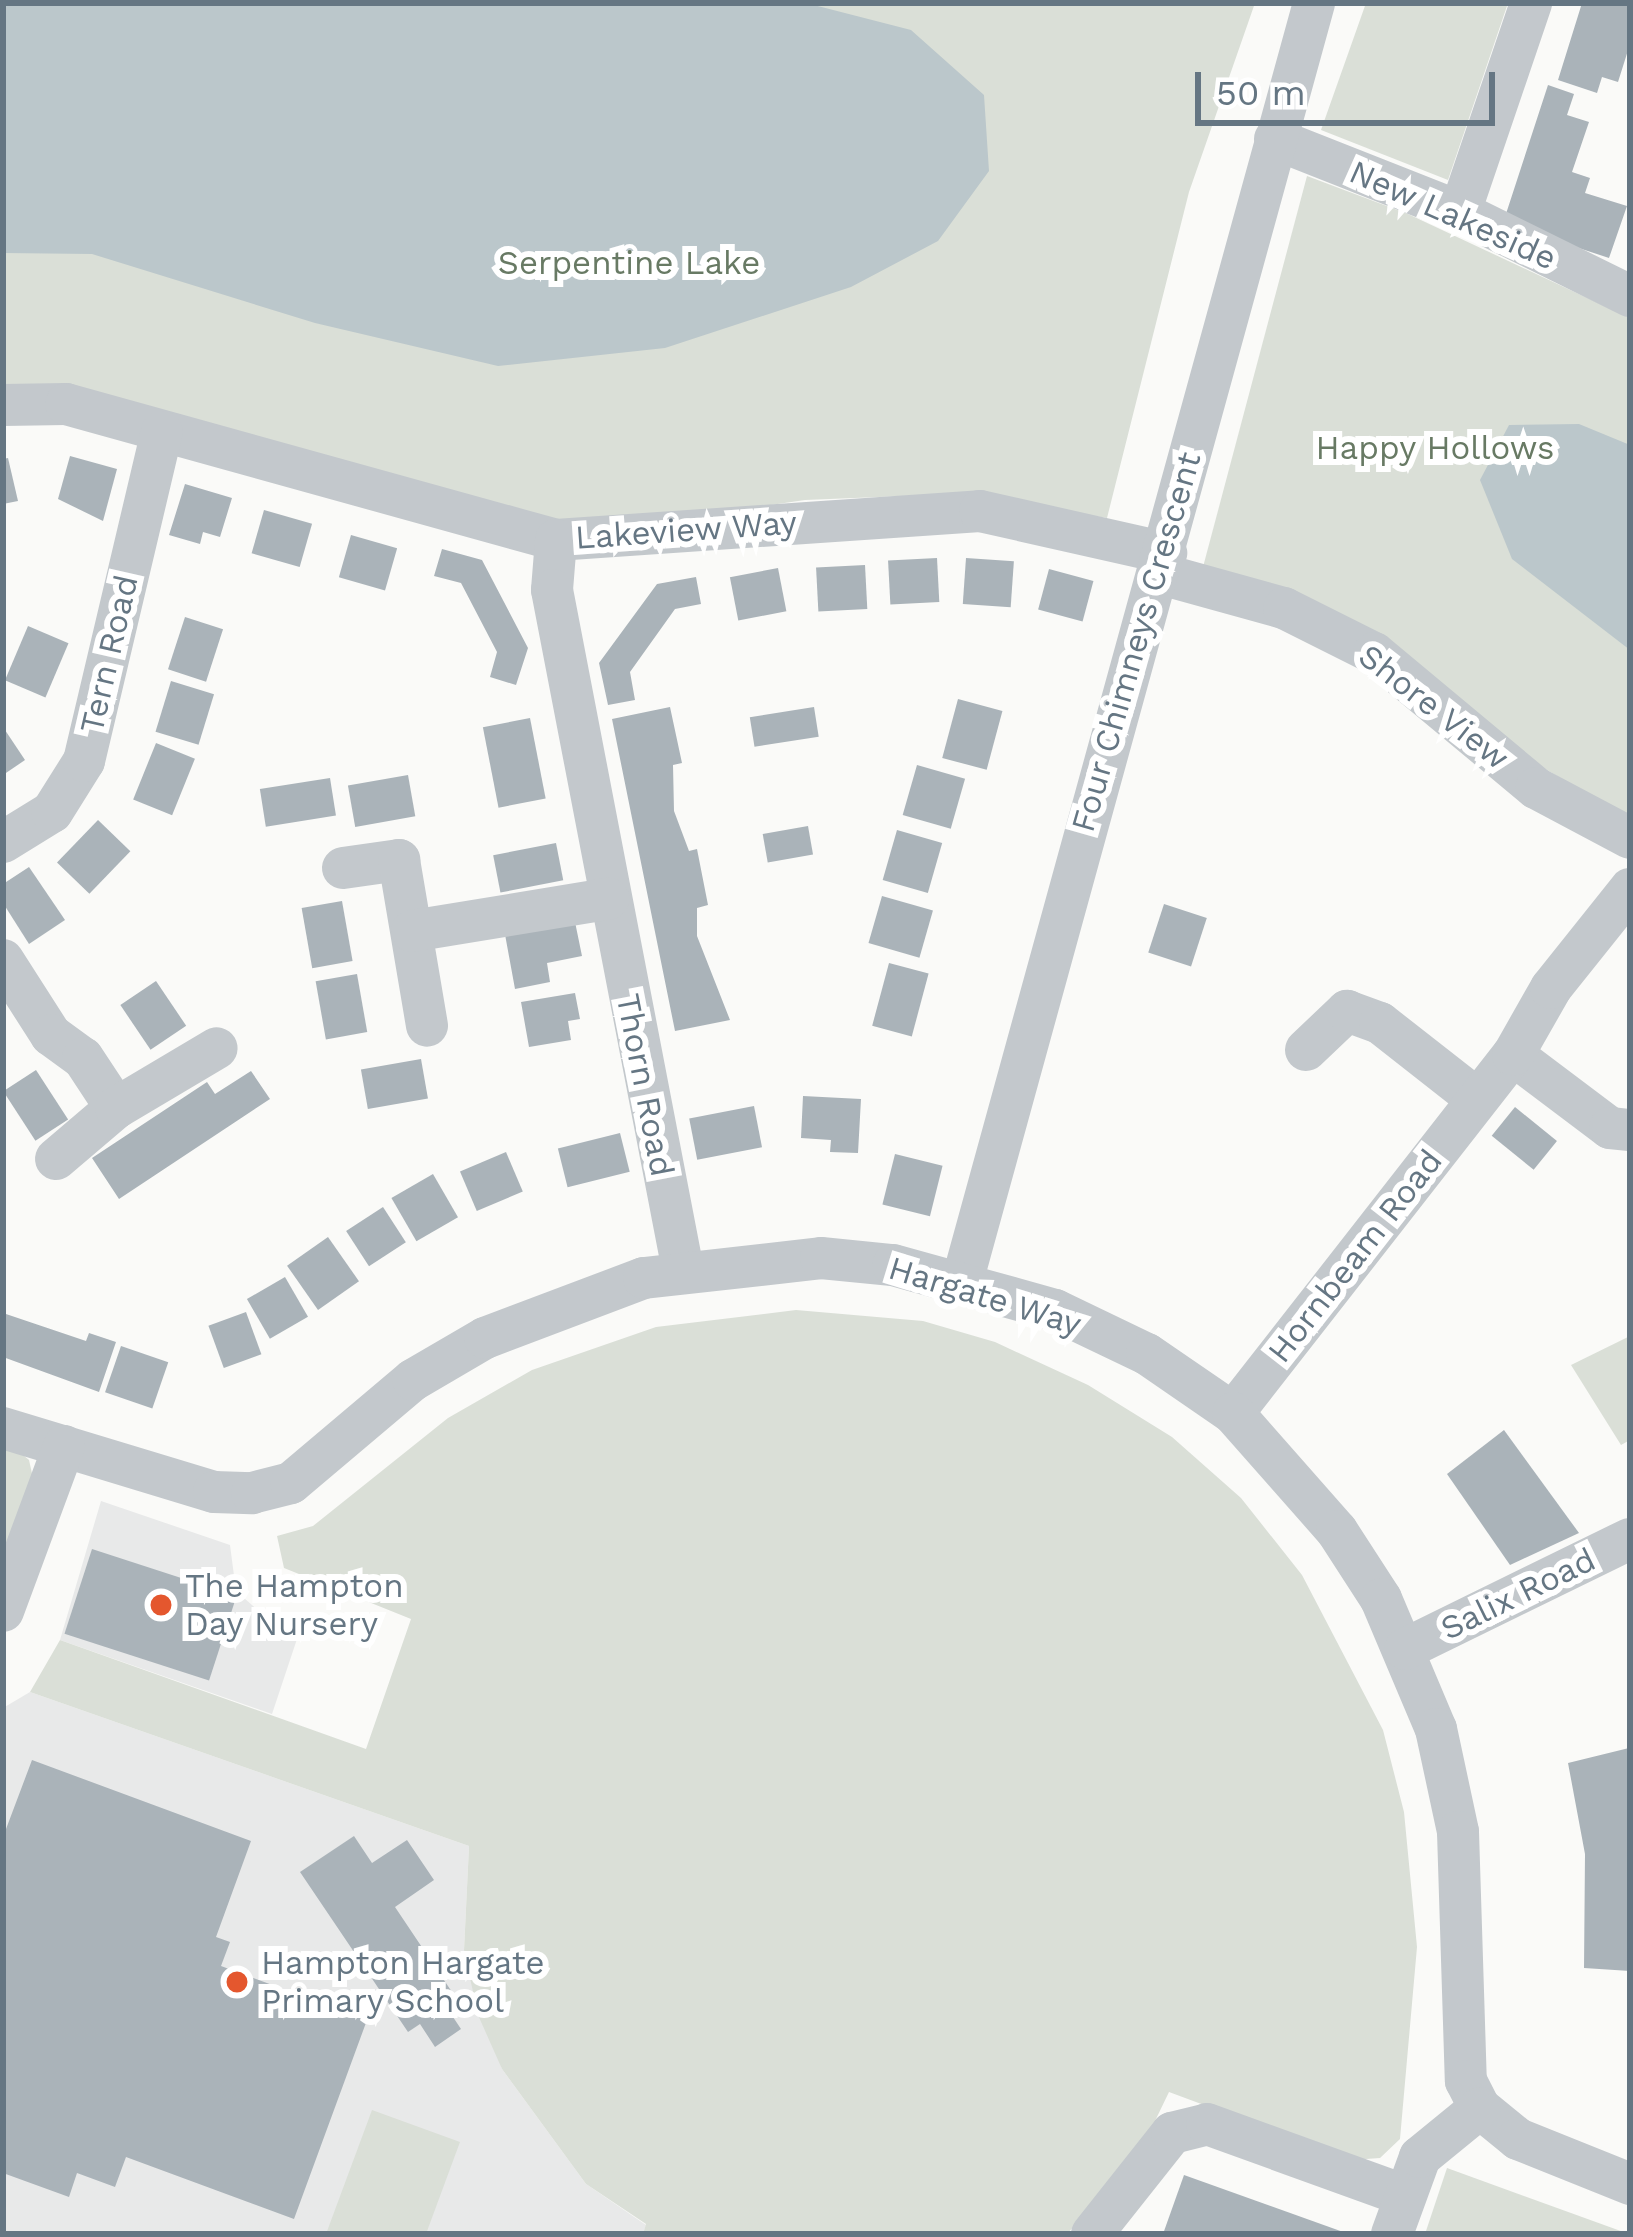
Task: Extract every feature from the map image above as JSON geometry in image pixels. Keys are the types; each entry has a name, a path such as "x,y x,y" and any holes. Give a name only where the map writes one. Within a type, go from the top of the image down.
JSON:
{"street":[{"name":"Four Chimneys Crescent","path":"962,1282 1085,814 1163,563 1314,3"},
{"path":"1460,212 1531,3"},
{"name":"New Lakeside","path":"1274,139 1460,212 1630,296"},
{"name":"Lakeview Way","path":"3,405 66,404 556,539 980,512 1163,563"},
{"name":"Tern Road","path":"3,842 52,812 84,761 162,432"},
{"name":"Thorn Road","path":"556,539 552,590 683,1270"},
{"name":"Shore View","path":"1163,563 1285,608 1374,653 1536,788 1630,838"},
{"path":"343,868 399,860 427,1026"},
{"name":"Hornbeam Road","path":"1233,1413 1513,1055 1551,988 1630,889"},
{"path":"412,931 608,899"},
{"path":"3,960 51,1035 82,1058 116,1108"},
{"path":"1306,1050 1347,1011 1380,1023 1477,1099"},
{"path":"56,1159 116,1108 217,1048"},
{"path":"1513,1055 1610,1128 1630,1130"},
{"name":"Hargate Way","path":"3,1428 214,1492 291,1483 412,1380 485,1338 565,1301 683,1270 821,1258 962,1282 1055,1310 1147,1354 1233,1413 1336,1531 1406,1648 1436,1729 1458,1832 1462,2061 1480,2108"},
{"path":"3,1611 64,1446"},
{"name":"Salix Road","path":"1406,1648 1630,1539"},
{"path":"1092,2234 1172,2132 1207,2124 1397,2214 1420,2157 1480,2108 1518,2139 1630,2183"}],"shaded area":[{"name":"Serpentine Lake","path":"3,3 806,3 911,30 984,95 989,171 938,241 851,287 665,348 498,366 315,323 92,254 3,253"},
{"name":"Happy Hollows","path":"1579,424 1630,445 1630,650 1512,559 1480,480 1509,425"},
{"name":"The Hampton Day Nursery","path":"101,1501 230,1545 236,1591 268,1619 300,1630 272,1714 60,1640"},
{"name":"Hampton Hargate Primary School","path":"30,1692 469,1846 464,1950 502,2069 586,2184 646,2225 643,2234 3,2234 3,1708"}],"green space":[{"name":"Serpentine Lake","path":"3,3 1255,3 1189,192 1107,518 953,494 805,500 647,523 557,521 3,390"},
{"path":"1366,3 1508,3 1448,180 1321,130"},
{"name":"Happy Hollows","path":"1307,176 1408,214 1630,318 1630,819 1203,567"},
{"path":"796,1310 923,1321 995,1342 1088,1385 1172,1437 1241,1498 1302,1575 1383,1730 1404,1812 1417,1947 1400,2139 1380,2158 1352,2160 1169,2092 1141,2150 1067,2234 643,2234 646,2224 586,2184 502,2069 478,2015 464,1950 469,1846 30,1692 60,1640 366,1749 411,1619 284,1568 277,1536 313,1526 448,1418 532,1370 656,1327"},
{"path":"1630,1336 1630,1440 1621,1445 1571,1365"},
{"path":"3,1438 29,1460 33,1478 3,1556"},
{"path":"372,2110 460,2142 426,2234 326,2234"},
{"path":"1447,2168 1629,2234 1425,2234"}],"building":[{"path":"1582,3 1630,3 1630,44 1618,82 1602,77 1597,93 1558,80"},
{"path":"1548,85 1574,94 1567,115 1589,122 1572,172 1590,178 1585,193 1627,206 1609,258 1503,223"},
{"path":"70,456 117,469 103,521 58,499"},
{"path":"8,458 18,501 3,504 3,459"},
{"path":"185,484 232,498 220,537 203,532 200,544 169,535"},
{"path":"264,510 312,524 300,567 252,553"},
{"path":"351,535 397,548 385,591 339,577"},
{"path":"442,549 482,560 528,648 516,685 490,677 497,652 461,583 434,576"},
{"path":"937,558 939,602 890,605 888,561"},
{"path":"966,558 1014,561 1011,607 963,604"},
{"path":"865,565 867,609 818,612 816,568"},
{"path":"778,568 786,611 738,621 730,577"},
{"path":"1049,569 1093,581 1083,621 1038,610"},
{"path":"696,577 701,604 675,609 630,672 635,700 608,705 599,663 657,584"},
{"path":"185,617 223,629 206,682 168,669"},
{"path":"28,626 69,643 45,698 5,680"},
{"path":"171,681 214,694 199,745 156,732"},
{"path":"958,699 1002,711 987,770 942,758"},
{"path":"670,707 682,763 673,765 674,811 689,851 697,849 708,905 697,908 697,936 730,1020 675,1031 612,719"},
{"path":"814,707 819,737 754,747 750,717"},
{"path":"530,718 546,798 499,808 483,727"},
{"path":"3,727 25,760 3,775"},
{"path":"156,743 195,759 172,815 133,800"},
{"path":"917,765 965,779 951,829 903,815"},
{"path":"408,775 415,816 355,827 348,786"},
{"path":"330,778 336,816 266,827 260,789"},
{"path":"98,820 130,851 89,894 57,862"},
{"path":"808,826 813,855 768,863 763,834"},
{"path":"897,830 942,843 928,893 883,880"},
{"path":"556,843 563,880 500,893 493,855"},
{"path":"29,867 65,920 29,944 3,903 3,884"},
{"path":"882,896 933,911 919,958 868,943"},
{"path":"342,901 353,961 312,968 302,908"},
{"path":"1164,904 1207,918 1191,966 1148,953"},
{"path":"574,917 582,956 547,963 550,982 515,989 504,929"},
{"path":"889,963 929,974 912,1036 872,1026"},
{"path":"357,974 367,1032 326,1039 316,981"},
{"path":"156,981 186,1026 151,1050 120,1005"},
{"path":"575,993 580,1019 568,1021 571,1040 529,1047 521,1002"},
{"path":"421,1059 428,1098 368,1109 361,1070"},
{"path":"36,1070 68,1119 35,1141 3,1091"},
{"path":"251,1071 270,1099 119,1199 92,1158 207,1082 215,1094"},
{"path":"803,1096 861,1099 858,1153 830,1152 831,1140 801,1138"},
{"path":"754,1106 762,1147 697,1160 689,1119"},
{"path":"1515,1107 1557,1141 1534,1170 1492,1136"},
{"path":"620,1133 630,1172 568,1187 558,1148"},
{"path":"506,1152 523,1192 477,1211 460,1172"},
{"path":"895,1154 943,1166 930,1216 882,1204"},
{"path":"433,1174 458,1217 416,1241 391,1198"},
{"path":"383,1207 406,1242 369,1266 346,1231"},
{"path":"328,1237 359,1281 318,1310 287,1266"},
{"path":"285,1277 308,1317 270,1339 247,1299"},
{"path":"246,1312 261,1354 224,1368 208,1326"},
{"path":"3,1313 86,1341 89,1333 116,1342 99,1392 3,1357"},
{"path":"121,1346 168,1362 152,1409 105,1392"},
{"path":"1504,1430 1579,1533 1510,1565 1447,1474"},
{"path":"92,1549 237,1596 209,1681 64,1634"},
{"path":"1629,1748 1630,1971 1584,1968 1585,1854 1568,1763"},
{"path":"32,1760 251,1841 216,1937 230,1942 221,1966 367,2020 294,2219 126,2157 115,2187 77,2173 69,2197 3,2173 3,1837"},
{"path":"354,1836 372,1863 407,1840 434,1880 395,1907 456,1998 445,2005 461,2029 435,2047 420,2024 408,2032 300,1872"},
{"path":"1184,2175 1346,2233 1346,2234 1163,2234"}],"place":[{"name":"The Hampton Day Nursery","path":"161,1605"},
{"name":"Hampton Hargate Primary School","path":"237,1982"}]}
